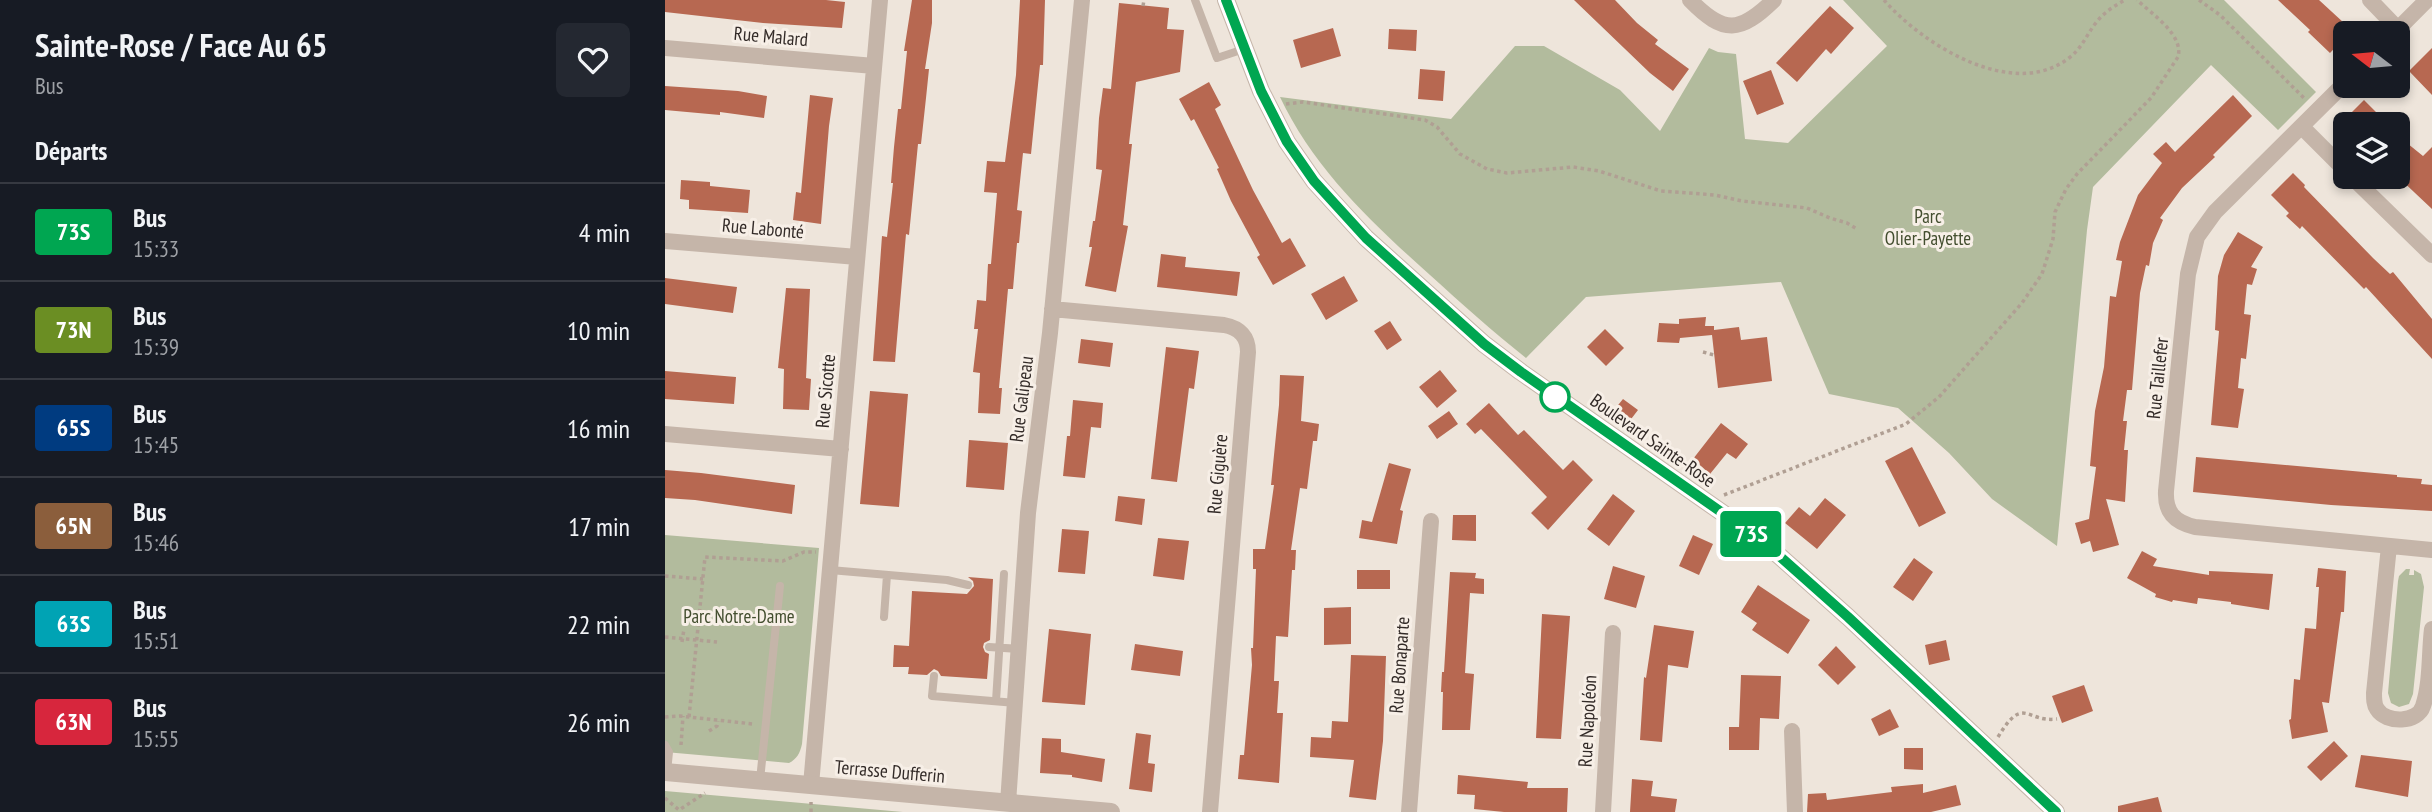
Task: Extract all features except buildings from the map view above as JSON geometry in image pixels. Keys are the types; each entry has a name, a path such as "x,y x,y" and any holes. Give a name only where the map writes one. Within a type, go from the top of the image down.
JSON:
{"street":[{"name":"Rue Sicotte","path":"811,794 880,0"},
{"name":"Rue Galipeau","path":"1008,803 1028,521 1082,0"},
{"name":"Boulevard Sainte-Rose","path":"1226,0 1272,113 1298,159 1336,207 1376,248 1484,344 1776,553 2056,812"},
{"path":"1691,0 1711,19 1737,25 1753,19 1774,0"},
{"path":"2370,0 2388,21"},
{"path":"2406,21 2427,0"},
{"name":"Rue Malard","path":"665,48 874,66"},
{"name":"Rue Taillefer","path":"2333,95 2215,212 2203,227 2193,247 2188,274 2167,507 2177,520 2195,527 2432,550"},
{"path":"2302,127 2333,158"},
{"path":"2364,189 2432,255"},
{"name":"Rue Labonté","path":"665,241 857,257"},
{"name":"Rue Giguère","path":"1052,309 1224,325 1236,329 1246,340 1247,366 1210,812"},
{"path":"665,434 841,449"},
{"name":"Rue Bonaparte","path":"1409,812 1431,521"},
{"path":"2389,546 2374,693 2375,707 2383,715 2407,719 2421,712 2425,699 2432,629"},
{"name":"Rue Napoléon","path":"1603,812 1613,632"},
{"path":"1793,731 1795,812"},
{"name":"Terrasse Dufferin","path":"666,772 760,780 811,794 1008,803 1111,812"}],"lane":[{"path":"1195,0 1217,58 1244,49"},
{"path":"830,570 947,580 968,585"},
{"path":"996,701 1004,574"},
{"path":"884,617 887,575"},
{"path":"760,780 780,586"},
{"path":"989,648 1020,649"},
{"path":"934,676 932,696 1016,703"},
{"path":"665,745 669,752 666,772"}],"path":[{"path":"1143,6 1144,0"},
{"path":"1884,0 1904,20 1945,49 2000,72 2024,75 2046,72 2067,60 2077,51 2102,15 2124,0"},
{"path":"1721,497 1730,491 1906,424 1939,397 2022,303 2042,274 2053,239 2055,212 2066,189 2077,174 2151,98 2178,57 2180,50 2176,38 2137,0"},
{"path":"2199,0 2220,15 2307,101"},
{"path":"1281,104 1303,102 1417,118 1437,127 1460,153 1487,169 1507,173 1573,167 1599,171 1661,191 1715,195 1742,201 1807,208 1857,229"},
{"path":"1703,352 1714,355"},
{"path":"1865,440 1867,446"},
{"path":"689,717 705,557 783,561 804,552 819,552"},
{"path":"665,576 703,579"},
{"path":"682,640 684,629"},
{"path":"665,637 717,642"},
{"path":"1997,738 2006,723 2017,715 2028,713 2044,719 2057,719"},
{"path":"681,754 683,716"},
{"path":"665,717 683,716 756,724"},
{"path":"709,731 717,726 718,721"},
{"path":"665,798 679,810 705,793"},
{"path":"811,794 811,812"}],"green space":[{"name":"Parc Olier-Payette","path":"1843,0 2224,0 2316,92 2278,130 2211,65 2093,187 2057,546 1992,499 1949,453 1898,408 1829,394 1781,282 1586,297 1526,358 1408,255 1346,193 1309,148 1280,97 1451,119 1515,46 1544,46 1620,90 1660,131 1709,48 1736,54 1745,139 1788,143 1887,46"},
{"name":"Parc Notre-Dame","path":"665,535 819,548 802,744 798,755 789,763 665,752"},
{"path":"2406,569 2410,569 2409,575 2414,575 2414,570 2421,574 2424,587 2413,694 2409,704 2399,707 2391,703 2388,693 2398,581"},
{"path":"665,791 903,812 665,812"}],"bus line":[{"name":"73S","path":"1226,0 1261,91 1287,142 1314,181 1366,238 1484,344 1776,553 2056,812"}]}
